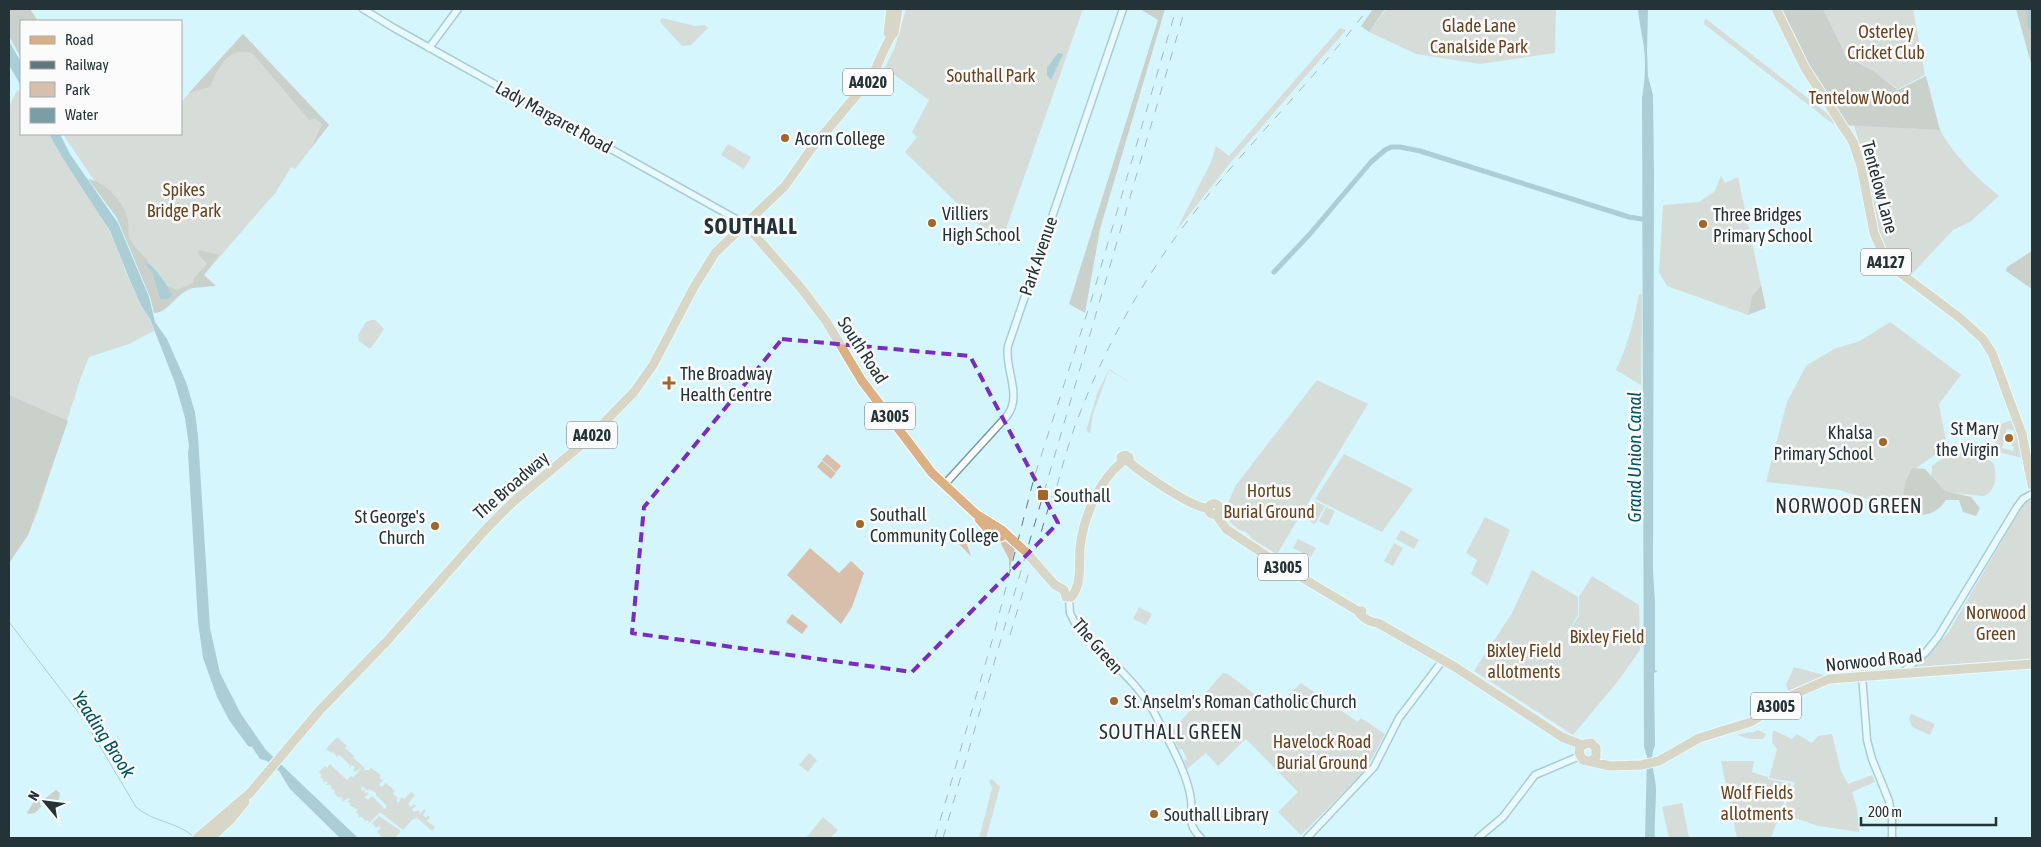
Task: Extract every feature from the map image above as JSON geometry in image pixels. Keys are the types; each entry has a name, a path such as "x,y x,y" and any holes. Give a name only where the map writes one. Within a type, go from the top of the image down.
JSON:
{"main road":[{"name":"A4020","path":"890,36 888,33 891,9"},
{"name":"A4020","path":"744,224 785,186 811,149 862,90 879,65 890,36 894,33 898,9"},
{"name":"Tentelow Lane","path":"1776,9 1805,68 1853,142 1861,166 1874,233 1887,263 1960,318 1983,339 1992,353 2022,434 2032,485"},
{"name":"South Road","path":"744,224 801,288 826,321 862,381 944,485 976,514 1002,530 1026,552 1055,584 1069,591"},
{"name":"The Broadway","path":"203,836 227,818 250,793 320,710 386,642 478,536 513,502 587,440 634,392 653,365 708,263 720,246 744,224"},
{"name":"A3005","path":"1069,591 1079,563 1084,529 1090,511 1107,477 1125,462 1195,506 1212,511 1226,529 1358,611 1360,615 1378,623 1443,660 1562,737 1582,745 1591,743 1596,748 1596,757 1591,761 1583,760 1580,756"},
{"name":"Norwood Road","path":"1591,761 1610,766 1641,765 1656,762 1699,738 1738,728 1751,722 1788,697 1833,678 2032,664"},
{"path":"1580,756 1579,750 1582,745"}],"street":[{"name":"Lady Margaret Road","path":"363,9 429,48 744,224"},
{"path":"429,48 458,9"},
{"name":"Park Avenue","path":"944,485 1007,416 1013,405 1014,395 1007,358 1008,346 1123,9"},
{"path":"1902,673 1934,643 2017,507 2032,494"},
{"name":"The Green","path":"1069,591 1070,613 1075,623 1139,692 1156,716 1188,786 1191,800 1191,826 1201,838"},
{"path":"1307,838 1374,767 1399,718 1443,660"},
{"path":"1862,675 1867,740 1872,759 1889,801 1892,838"},
{"path":"1478,838 1503,818 1535,775 1580,756"}],"highlighted area":[{"path":"782,339 970,356 1058,523 912,672 632,633 644,507"}],"green space":[{"path":"9,9 30,9 37,20 20,20 20,56 9,36"},
{"name":"Southall Park","path":"906,9 1083,9 1000,246 905,152 917,137 912,132 929,100 885,68 895,47"},
{"path":"1140,9 1165,9 1100,229 1085,313 1069,304 1158,20"},
{"path":"1373,9 1385,9 1369,32 1361,26"},
{"name":"Glade Lane Canalside Park","path":"1386,9 1556,9 1555,53 1480,64 1416,54 1369,32"},
{"name":"Tentelow Wood","path":"1779,9 1823,9 1846,56 1873,71 1898,90 1926,76 1940,130 1843,125 1824,97"},
{"name":"Osterley Cricket Club","path":"1802,9 1913,9 1925,75 1898,89 1822,33"},
{"path":"2016,9 2032,9 2032,67"},
{"path":"662,18 695,26 705,25 708,28 691,45 682,46 661,23"},
{"path":"1705,18 1833,118 1835,123 1833,124 1704,24"},
{"path":"1340,28 1346,30 1231,162 1176,231 1211,162 1216,146 1229,156"},
{"name":"Spikes Bridge Park","path":"243,34 329,125 295,169 291,167 276,192 204,275 157,309 119,214 64,135 182,135 182,102","holes":["154,268 171,295 155,280"]},
{"path":"243,34 329,125 311,148 322,124 314,118 310,121 253,54 238,52 231,55 216,72 210,87 189,93"},
{"path":"17,90 20,91 20,135 50,135 108,229 154,331 129,344 89,357 38,511 28,535 9,563 9,107"},
{"path":"1854,125 1940,130 1966,166 1999,196 1970,222 1953,230 1911,275 1881,243 1867,169"},
{"path":"728,144 751,157 744,169 721,155"},
{"name":"Three Bridges Primary School","path":"1721,175 1725,183 1738,177 1761,285 1752,296 1748,315 1667,286 1659,272 1663,205 1699,202 1715,191"},
{"path":"88,179 108,189 123,206 128,220 129,237 148,261 146,265 152,272 160,299 171,296 168,288 170,287 177,290 193,283 194,278 207,264 198,254 199,250 219,255 204,275 216,286 198,287 185,291 164,310 154,313 150,297 117,218"},
{"path":"2032,251 2032,289 2006,271 2007,267"},
{"path":"1761,285 1766,308 1748,315 1752,296"},
{"path":"1639,294 1642,294 1641,385 1616,370 1630,333"},
{"path":"375,320 384,329 371,348 369,348 359,341 358,335 366,322"},
{"name":"Khalsa Primary School","path":"1890,322 1961,375 1939,404 1947,446 1912,471 1900,510 1840,490 1766,482 1787,402 1806,366 1834,349 1860,341"},
{"path":"1109,369 1135,386 1109,370 1093,414 1090,433 1086,431 1097,394"},
{"name":"Hortus Burial Ground","path":"1317,380 1368,404 1277,554 1252,539 1246,532 1238,529 1226,518 1225,510 1236,485"},
{"path":"9,395 68,421 28,535 9,563"},
{"path":"2012,420 2023,458 1994,451 1998,425","holes":["2007,429 2015,431 2011,445 2014,446 2013,451 2002,448"]},
{"path":"1958,451 1987,459 1993,463 1995,467 1995,483 1990,492 1982,496 1939,491 1931,483 1932,466 1950,453"},
{"path":"827,454 841,466 836,472 822,460"},
{"path":"1344,454 1413,489 1382,532 1315,499"},
{"path":"822,461 836,473 831,479 817,467"},
{"path":"1913,468 1925,469 1945,491 1971,497 1980,508 1976,516 1963,512 1959,500 1946,500 1937,510 1928,514 1904,515 1904,490"},
{"path":"1315,501 1325,506 1315,524 1306,519"},
{"name":"Norwood Green","path":"2032,501 2032,661 1999,661 1916,667 1948,633 2024,503"},
{"path":"1326,507 1335,511 1328,526 1319,521"},
{"path":"1485,517 1510,530 1488,585 1471,574 1477,560 1466,553"},
{"path":"1401,530 1419,540 1414,549 1396,539"},
{"path":"963,534 969,537 967,545 971,556 957,542"},
{"path":"997,536 1015,548 1009,571 1009,559"},
{"path":"1298,539 1316,548 1311,557 1293,548"},
{"path":"1394,543 1403,548 1393,566 1384,561"},
{"path":"810,548 839,573 851,561 864,573 852,607 841,624 787,575"},
{"name":"Bixley Field allotments","path":"1532,570 1578,597 1578,615 1561,642 1579,616 1579,597 1592,576 1639,605 1640,650 1618,681 1573,735 1474,671 1512,613"},
{"path":"1139,607 1152,614 1146,625 1133,619"},
{"path":"792,614 808,626 802,634 786,622"},
{"path":"1794,667 1827,676 1788,691 1786,685"},
{"name":"Havelock Road Burial Ground","path":"1223,673 1228,674 1274,709 1301,683 1358,722 1361,718 1385,734 1365,771 1301,835 1278,812 1298,792 1246,739 1218,766 1206,753 1187,769 1184,761 1187,759 1182,749 1179,750 1171,732"},
{"path":"1911,714 1935,724 1930,735 1912,727 1909,718"},
{"path":"1758,730 1766,734 1763,739 1750,739 1737,735 1752,733"},
{"path":"1773,730 1792,739 1797,734 1812,743 1818,736 1832,734 1841,771 1848,784 1872,775 1875,782 1852,792 1857,809 1859,832 1819,826 1782,814 1795,782 1769,778 1777,749 1772,743"},
{"path":"337,737 347,746 345,748 354,756 353,758 365,768 364,770 371,768 381,775 379,778 383,780 379,785 382,787 386,783 395,791 393,794 398,798 396,800 399,803 401,797 404,799 411,792 415,795 408,804 411,807 414,804 416,806 412,810 414,812 419,810 420,814 424,809 426,810 423,815 426,818 428,815 430,817 427,821 435,827 432,831 417,818 413,819 403,830 380,812 367,825 369,822 367,820 364,822 365,820 359,817 358,813 355,813 358,810 349,805 351,803 347,802 349,798 343,801 341,796 339,798 333,789 330,789 332,787 330,785 326,785 328,783 326,781 324,783 322,778 319,778 322,775 319,772 330,764 347,780 351,776 353,778 362,767 355,772 353,770 355,767 352,765 349,768 350,765 339,755 337,757 333,752 326,749","holes":["360,784 368,791 369,789 376,793 387,806 385,809 372,796 368,800 364,797 369,794 365,793 365,789 363,791 361,789"]},
{"path":"809,753 817,760 808,772 799,765"},
{"name":"Wolf Fields allotments","path":"1721,761 1754,761 1752,772 1768,777 1768,779 1791,784 1771,838 1737,838"},
{"path":"992,779 1000,787 986,838 979,838 992,788 989,781"},
{"path":"56,790 60,793 58,805 53,805 43,800"},
{"path":"36,798 39,799 41,807 35,813 27,813"},
{"path":"1682,803 1689,838 1669,838 1662,807"},
{"path":"379,816 401,831 395,838 383,838 377,832 381,828 379,826 376,828 372,823"},
{"path":"823,817 838,830 830,838 806,838"}],"water":[{"path":"1638,9 1648,9 1648,76 1653,95 1653,571 1655,670 1658,671 1654,673 1655,746 1652,756 1656,785 1655,838 1645,838 1647,757 1644,746 1642,98 1645,67"},
{"path":"9,41 20,60 20,84 9,65"},
{"path":"1058,53 1063,54 1051,80 1047,75 1047,68"},
{"path":"50,135 60,135 70,154 118,223 149,297 155,322 167,339 186,382 195,412 198,436 210,628 220,673 241,714 266,750 358,838 340,838 290,789 279,771 267,761 260,759 229,720 217,697 203,658 198,622 189,446 185,418 175,383 150,319 131,283 110,231"},
{"path":"147,262 158,273 170,290 172,295 168,299 160,299 152,272 146,265"}],"waterway":[{"path":"2032,9 2032,25"},
{"path":"1274,272 1309,235 1371,162 1391,147 1420,151 1629,217 1648,220"},
{"name":"Yeading Brook","path":"9,622 85,721 136,807 150,816 187,831 193,836"}],"railway":[{"path":"935,838 994,634 1034,478 1091,301 1176,9"},
{"path":"943,838 1185,9"},
{"path":"1052,503 1072,435 1100,365 1137,296 1165,252 1202,202 1322,65 1368,9"},
{"path":"1010,635 1052,496"}],"place":[{"name":"Acorn College","path":"785,138"},
{"name":"Villiers High School","path":"932,223"},
{"name":"Three Bridges Primary School","path":"1703,224"},
{"name":"The Broadway Health Centre","path":"669,383"},
{"name":"St Mary the Virgin","path":"2009,438"},
{"name":"Khalsa Primary School","path":"1883,442"},
{"name":"Southall","path":"1043,495"},
{"name":"Southall Community College","path":"860,524"},
{"name":"St George's Church","path":"435,526"},
{"name":"St. Anselm's Roman Catholic Church","path":"1114,701"},
{"name":"Southall Library","path":"1154,814"}],"district":[{"name":"SOUTHALL","path":"751,226"},
{"name":"NORWOOD GREEN","path":"1849,505"},
{"name":"SOUTHALL GREEN","path":"1171,731"}],"water label":[{"name":"Grand Union Canal","path":"1634,457"}],"park label":[{"name":"Bixley Field","path":"1607,636"}]}
